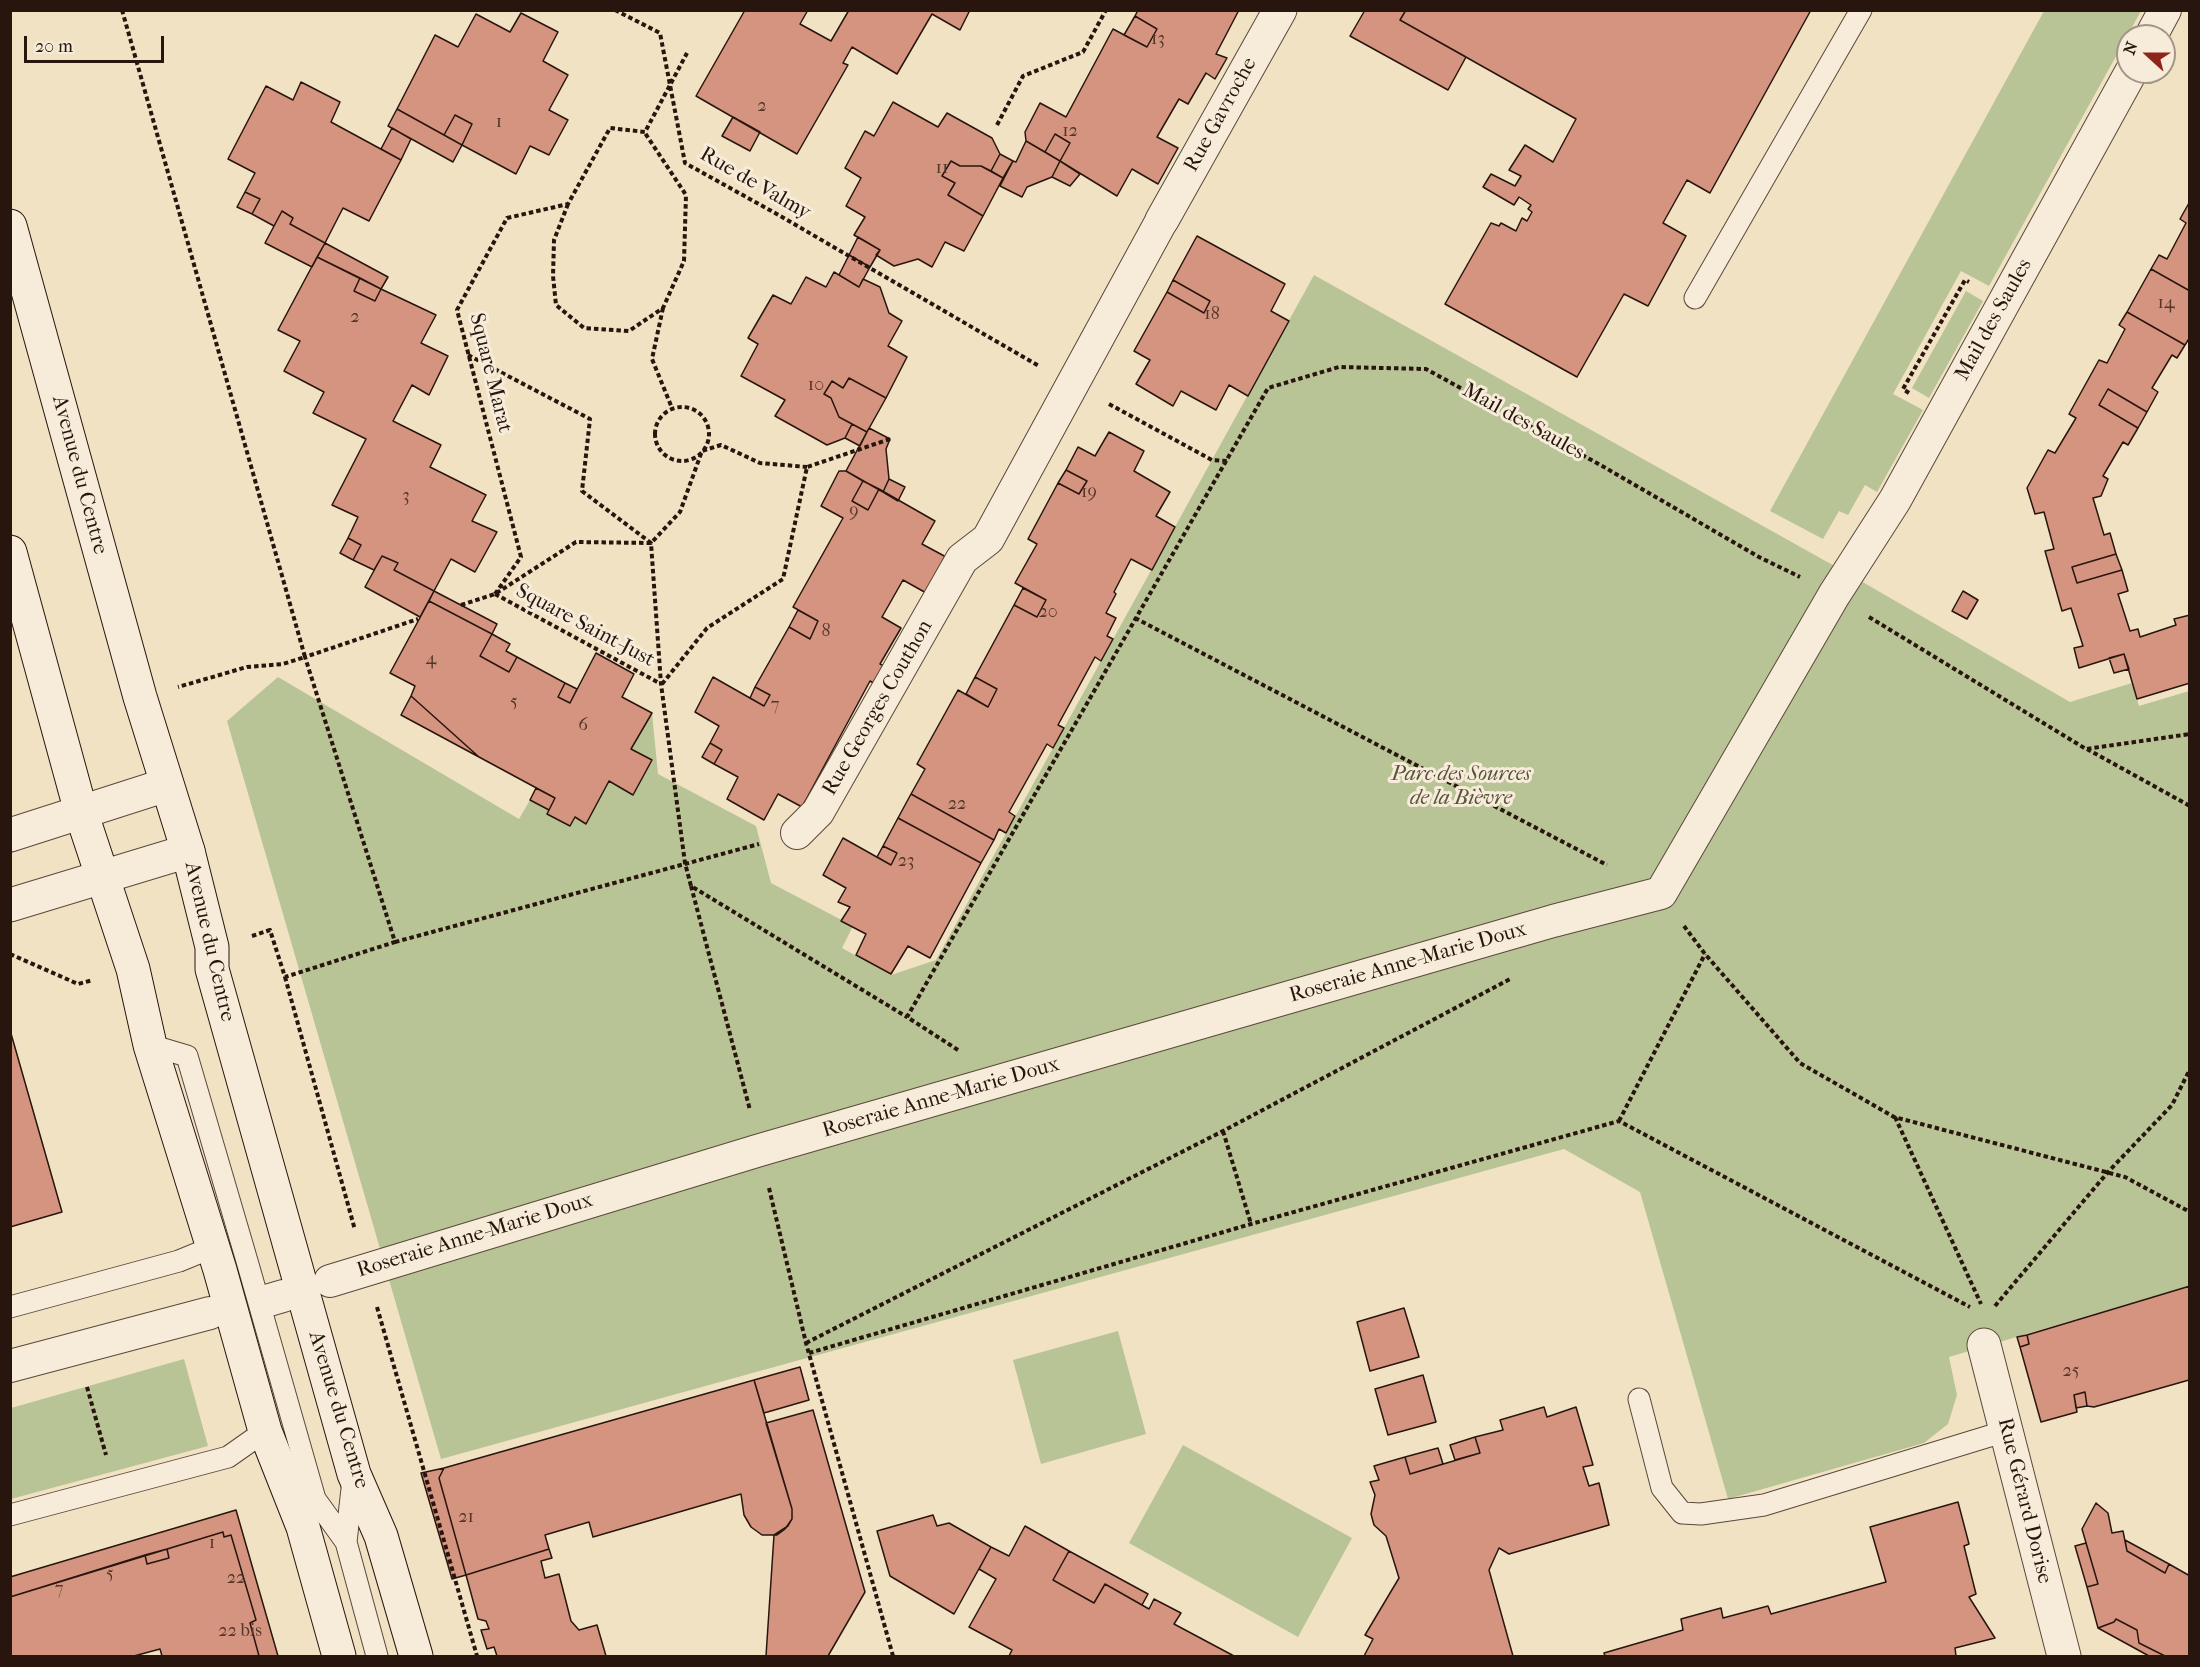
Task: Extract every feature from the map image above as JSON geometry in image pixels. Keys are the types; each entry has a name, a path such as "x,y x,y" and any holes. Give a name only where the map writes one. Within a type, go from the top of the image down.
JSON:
{"main road":[{"name":"Rue Gavroche","path":"1162,220 1280,10"},
{"name":"Avenue du Centre","path":"10,225 166,785 188,851 212,947 212,969 354,1474 381,1536 416,1656"},
{"path":"10,552 81,813 133,969 150,1045 213,1247 265,1431 303,1527 339,1656"},
{"path":"10,835 166,785"},
{"path":"10,905 188,851"},
{"name":"Rue Gérard Dorise","path":"1985,1331 2006,1431 2064,1656"}],"street":[{"path":"2157,24 2165,10"},
{"name":"Mail des Saules","path":"1661,893 1834,595 1895,500 2124,84"},
{"name":"Rue Georges Couthon","path":"797,833 818,813 962,559 988,539 1162,220"},
{"name":"Roseraie Anne-Marie Doux","path":"330,1281 760,1149 1553,921 1661,893"},
{"path":"10,1366 210,1313"}],"lane":[{"path":"1695,298 1861,10"},
{"path":"150,1045 187,1056 315,1499 346,1542 377,1656"},
{"path":"10,1307 179,1261 213,1247"},
{"path":"1639,1399 1662,1488 1682,1513 1701,1514 1764,1505 2006,1431"},
{"path":"10,1515 228,1457 265,1431"},
{"path":"288,1488 302,1455"},
{"path":"346,1542 354,1474"}],"path":[{"name":"Rue de Valmy","path":"615,10 660,33 685,163 1073,385 1212,460 1228,461"},
{"path":"997,125 1023,76 1083,52 1106,10"},
{"path":"123,11 305,657 395,942"},
{"path":"645,132 687,53"},
{"path":"645,132 610,128 568,204 554,240 553,276 556,305 584,328 628,331 663,308"},
{"path":"645,132 686,195 684,261 663,308 652,358 672,408"},
{"name":"Square Marat","path":"495,594 521,556 457,310 507,218 568,204"},
{"path":"468,355 591,419 582,491 651,543"},
{"name":"Mail des Saules","path":"907,1017 1268,388 1339,367 1426,369 1604,467 1759,557 1834,595"},
{"path":"890,439 807,467 760,463 721,446 702,451 686,460 676,460 659,449 655,440 658,421 672,408 688,407 695,410 706,421 708,437 702,451 680,512 651,543 661,684 685,863 760,1149 806,1343 893,1656"},
{"path":"661,684 707,628 783,579 807,467"},
{"path":"461,605 495,594 576,542 651,543"},
{"name":"Square Saint-Just","path":"495,594 661,684"},
{"path":"1834,595 2086,749 2190,806"},
{"path":"1135,618 1661,893"},
{"path":"190,683 247,666 284,664 418,620"},
{"path":"2086,749 2190,734"},
{"path":"285,976 395,942 797,833"},
{"path":"691,886 958,1048 963,1092"},
{"path":"252,936 270,930 285,976 477,1656"},
{"path":"10,954 78,984 98,979"},
{"path":"1619,1121 1705,954 1800,1064 1894,1117 2125,1177 2190,1212"},
{"path":"806,1343 1222,1131 1519,974"},
{"path":"1985,1331 2108,1172 2172,1105 2190,1069"},
{"path":"1894,1117 1976,1288 1985,1331"},
{"path":"809,1353 1251,1224 1619,1121 1985,1331"},
{"path":"1222,1131 1251,1224"},
{"path":"77,1349 114,1488"}],"green space":[{"path":"2044,11 2141,11 2134,24 2116,24 2116,56 1989,286 1961,271 1893,394 1923,410 1877,492 1865,485 1848,515 1839,511 1823,539 1770,511"},
{"name":"Parc des Sources de la Bièvre","path":"1314,275 1847,573 2070,702 2132,683 2139,706 2189,691 2189,1286 1949,1357 1957,1395 1948,1424 1924,1443 1728,1499 1640,1192 1564,1149 441,1459 227,721 278,677 519,819 530,800 549,810 548,814 569,826 575,817 586,823 609,781 633,795 652,760 631,749 652,713 658,774 756,826 771,883 853,926 842,948 891,975 936,960"},
{"path":"1966,291 1983,301 1929,398 1912,388"},
{"path":"1118,1331 1146,1434 1041,1464 1013,1360"},
{"path":"184,1359 208,1446 11,1499 11,1408"},
{"path":"1183,1445 1352,1538 1298,1637 1129,1543"}],"building":[{"path":"745,10 808,10 800,24 831,41 849,10 970,10 960,30 932,14 897,74 852,47 843,63 848,65 797,154 696,96"},
{"path":"1138,10 1239,10 1216,54 1227,58 1215,79 1206,73 1188,104 1179,99 1157,137 1178,148 1158,184 1132,169 1117,196 1060,161 1070,143 1055,134 1045,152 1026,141 1025,132 1040,103 1066,117 1113,29 1147,47 1157,29 1135,16"},
{"path":"1365,10 1406,10 1400,20 1466,57 1448,90 1350,36"},
{"path":"1406,10 1811,10 1710,193 1687,180 1663,223 1686,236 1648,306 1624,294 1577,377 1445,304 1491,223 1499,226 1501,223 1516,231 1522,218 1527,221 1532,212 1528,209 1531,205 1519,197 1514,205 1483,187 1491,174 1515,186 1521,176 1509,170 1525,145 1553,162 1576,119 1400,20"},
{"path":"521,13 558,32 543,61 568,75 549,110 568,120 549,155 530,146 516,174 462,145 472,124 455,115 444,135 397,109 435,35 458,47 476,14 510,32"},
{"path":"1135,16 1157,29 1147,47 1124,35"},
{"path":"301,82 340,102 331,122 401,160 369,221 343,208 325,243 290,224 293,218 282,211 274,226 252,214 260,199 245,192 255,173 228,159 266,86 293,100"},
{"path":"893,102 938,127 947,113 992,138 1000,154 991,171 981,166 960,166 951,161 942,176 955,183 948,195 983,216 964,251 945,242 932,267 918,259 894,266 876,255 880,250 854,235 865,217 846,206 861,178 845,168 865,131 874,136"},
{"path":"397,109 462,145 453,162 388,126"},
{"path":"455,115 472,124 462,145 444,135"},
{"path":"733,117 760,132 750,151 722,136"},
{"path":"392,128 411,139 401,160 381,149"},
{"path":"1055,134 1070,143 1060,161 1045,152"},
{"path":"1026,141 1060,161 1052,177 1027,187 1022,197 1000,186 1013,161 1016,162"},
{"path":"1000,154 1013,161 1003,178 991,171"},
{"path":"951,161 960,166 981,166 1003,178 983,216 948,195 955,183 942,176"},
{"path":"1060,161 1080,174 1070,186 1052,177"},
{"path":"245,192 260,199 252,214 237,207"},
{"path":"2189,203 2190,291 2151,269 2159,255 2167,259 2186,223 2180,219"},
{"path":"282,211 293,218 290,224 325,243 312,267 265,243"},
{"path":"1197,236 1285,284 1271,311 1289,321 1248,396 1229,385 1216,410 1181,391 1173,406 1136,384 1150,360 1134,351 1167,292 1204,313 1210,301 1173,280"},
{"path":"858,237 880,250 870,267 849,255"},
{"path":"325,243 388,277 381,289 317,257"},
{"path":"849,255 870,267 859,287 839,275"},
{"path":"317,257 360,278 354,291 375,301 381,289 436,315 421,343 448,356 429,395 412,385 393,421 441,445 430,467 486,495 472,521 497,532 475,572 451,559 434,591 394,570 398,563 382,556 374,570 353,560 361,545 348,538 358,517 332,505 366,439 313,413 324,392 284,371 300,341 278,330"},
{"path":"2151,269 2190,291 2190,337 2185,345 2127,312"},
{"path":"834,272 859,287 863,279 880,287 889,313 902,321 888,346 907,357 886,398 849,378 843,388 832,381 824,394 831,398 839,417 852,424 845,438 827,445 775,416 785,400 741,376 758,344 748,338 773,295 791,304 806,277 826,287"},
{"path":"360,278 381,289 375,301 354,291"},
{"path":"1173,280 1210,301 1204,313 1167,292"},
{"path":"2127,312 2185,345 2177,358 2172,355 2152,388 2158,392 2147,412 2108,389 2099,405 2138,428 2128,445 2123,442 2103,476 2108,479 2101,496 2093,498 2104,535 2110,533 2116,554 2072,567 2077,583 2122,570 2128,591 2118,594 2130,631 2138,629 2140,637 2176,625 2174,619 2190,615 2190,683 2137,699 2124,654 2079,668 2074,648 2083,646 2071,608 2062,611 2045,551 2054,549 2044,512 2035,514 2027,488 2048,450 2055,453 2076,418 2069,414 2099,360 2107,363 2125,329 2119,325"},
{"path":"849,378 886,398 867,432 839,417 831,398 824,394 832,381 843,388"},
{"path":"2108,389 2147,412 2138,428 2099,405"},
{"path":"852,424 867,432 860,446 845,438"},
{"path":"869,428 890,439 886,449 889,479 883,492 846,471"},
{"path":"1109,432 1144,451 1134,471 1170,492 1156,516 1175,527 1152,570 1131,559 1106,613 1116,618 1107,636 1113,639 1101,661 1095,657 1058,725 1064,728 1053,748 1047,744 1009,812 1015,816 1006,833 999,829 994,840 911,794 925,769 917,764 958,690 988,707 997,689 975,677 1014,605 1037,617 1046,600 1015,583 1037,544 1028,539 1058,483 1079,494 1087,481 1066,470 1078,447 1095,456"},
{"path":"1066,470 1087,481 1079,494 1058,483"},
{"path":"839,471 846,471 863,481 852,501 868,510 879,489 935,521 922,544 948,558 928,594 903,580 882,617 901,628 880,664 887,667 877,685 870,681 802,807 778,794 764,820 727,799 738,777 714,764 722,750 710,743 719,726 695,712 713,677 764,706 770,695 755,687 789,627 810,639 818,621 793,607 843,518 821,506"},
{"path":"889,479 905,487 898,501 883,492"},
{"path":"863,481 879,489 868,510 852,501"},
{"path":"348,538 361,545 353,560 340,553"},
{"path":"2116,554 2122,570 2077,583 2072,567"},
{"path":"382,556 398,563 394,570 434,591 420,617 365,587"},
{"path":"1023,588 1046,600 1037,617 1014,605"},
{"path":"434,591 497,624 492,634 429,601"},
{"path":"1963,591 1978,600 1967,619 1952,611"},
{"path":"429,601 492,634 480,656 509,672 517,657 565,683 558,697 570,703 596,653 634,674 622,697 652,713 631,749 652,760 633,795 609,781 586,824 575,817 570,826 547,814 555,798 479,757 411,696 415,686 390,673"},
{"path":"798,610 818,621 810,639 789,627"},
{"path":"492,634 510,644 506,651 517,657 509,672 480,656"},
{"path":"2124,654 2129,669 2114,673 2109,658"},
{"path":"975,677 997,689 988,707 966,694"},
{"path":"565,683 577,689 570,703 558,697"},
{"path":"755,687 770,695 764,706 750,698"},
{"path":"411,696 440,722 479,757 401,715"},
{"path":"710,743 722,750 714,764 702,757"},
{"path":"536,788 555,798 549,810 530,800"},
{"path":"911,794 994,840 981,863 898,818"},
{"path":"898,818 981,863 930,958 908,946 891,974 856,955 866,934 841,921 850,907 838,902 846,888 823,875 843,838 891,865 897,853 883,846"},
{"path":"883,846 897,853 891,865 877,857"},
{"path":"10,1030 62,1212 10,1227"},
{"path":"2190,1286 2190,1382 2189,1380 2094,1407 2087,1406 2085,1392 2074,1395 2077,1412 2041,1422 2020,1347 2029,1344 2027,1335"},
{"path":"1404,1308 1419,1357 1370,1371 1357,1322"},
{"path":"2027,1335 2029,1344 2020,1347 2017,1337"},
{"path":"800,1367 809,1400 764,1413 754,1380"},
{"path":"1423,1375 1436,1422 1388,1435 1375,1389"},
{"path":"754,1380 792,1509 792,1519 777,1535 762,1535 751,1527 744,1515 741,1494 593,1537 589,1522 545,1535 549,1549 466,1575 439,1478 444,1468"},
{"path":"2085,1392 2087,1406 2076,1408 2074,1395"},
{"path":"1544,1407 1547,1417 1576,1407 1593,1465 1583,1467 1589,1486 1599,1483 1609,1525 1509,1554 1499,1548 1489,1570 1513,1656 1364,1656 1373,1639 1365,1635 1399,1578 1386,1536 1374,1525 1371,1514 1375,1495 1370,1482 1379,1480 1374,1466 1405,1457 1410,1474 1480,1453 1475,1437 1503,1430 1500,1420"},
{"path":"813,1410 865,1592 828,1656 766,1656 774,1535 788,1526 792,1519 792,1509 766,1423"},
{"path":"1475,1437 1480,1453 1455,1460 1450,1445"},
{"path":"1438,1448 1443,1464 1410,1474 1405,1457"},
{"path":"444,1468 439,1478 466,1575 452,1579 421,1473"},
{"path":"1958,1502 1969,1544 1964,1546 1976,1594 1969,1597 1995,1638 1955,1648 1956,1656 1605,1656 1604,1653 1683,1630 1681,1619 1721,1608 1723,1618 1768,1606 1771,1614 1886,1582 1870,1527"},
{"path":"2096,1503 2108,1513 2112,1533 2123,1531 2127,1551 2165,1573 2169,1564 2190,1576 2190,1656 2165,1656 2139,1643 2137,1630 2116,1619 2098,1628 2087,1587 2098,1584 2082,1529"},
{"path":"236,1510 278,1656 259,1656 250,1623 256,1620 231,1535 224,1537 223,1532 10,1597 10,1577"},
{"path":"933,1515 937,1526 949,1523 991,1547 954,1614 890,1576 877,1531"},
{"path":"1025,1526 1069,1551 1053,1580 1094,1603 1105,1584 1149,1609 1154,1599 1181,1613 1174,1624 1234,1656 1009,1656 1012,1650 969,1627 996,1579 979,1569 991,1547 1009,1556"},
{"path":"223,1532 224,1537 231,1535 256,1620 250,1623 259,1656 162,1656 160,1649 134,1656 10,1656 10,1597 145,1555 147,1564 169,1558 167,1549"},
{"path":"2125,1540 2169,1564 2165,1573 2127,1551"},
{"path":"2086,1543 2098,1584 2087,1587 2075,1546"},
{"path":"167,1549 169,1558 147,1564 145,1555"},
{"path":"549,1549 552,1558 541,1561 545,1578 559,1574 571,1621 579,1630 597,1625 606,1656 497,1656 494,1647 487,1649 481,1630 489,1629 486,1621 478,1619 466,1575"},
{"path":"1069,1551 1148,1594 1142,1605 1105,1584 1094,1603 1053,1580"},
{"path":"2116,1619 2137,1630 2139,1643 2165,1656 2149,1656 2098,1628"}]}
